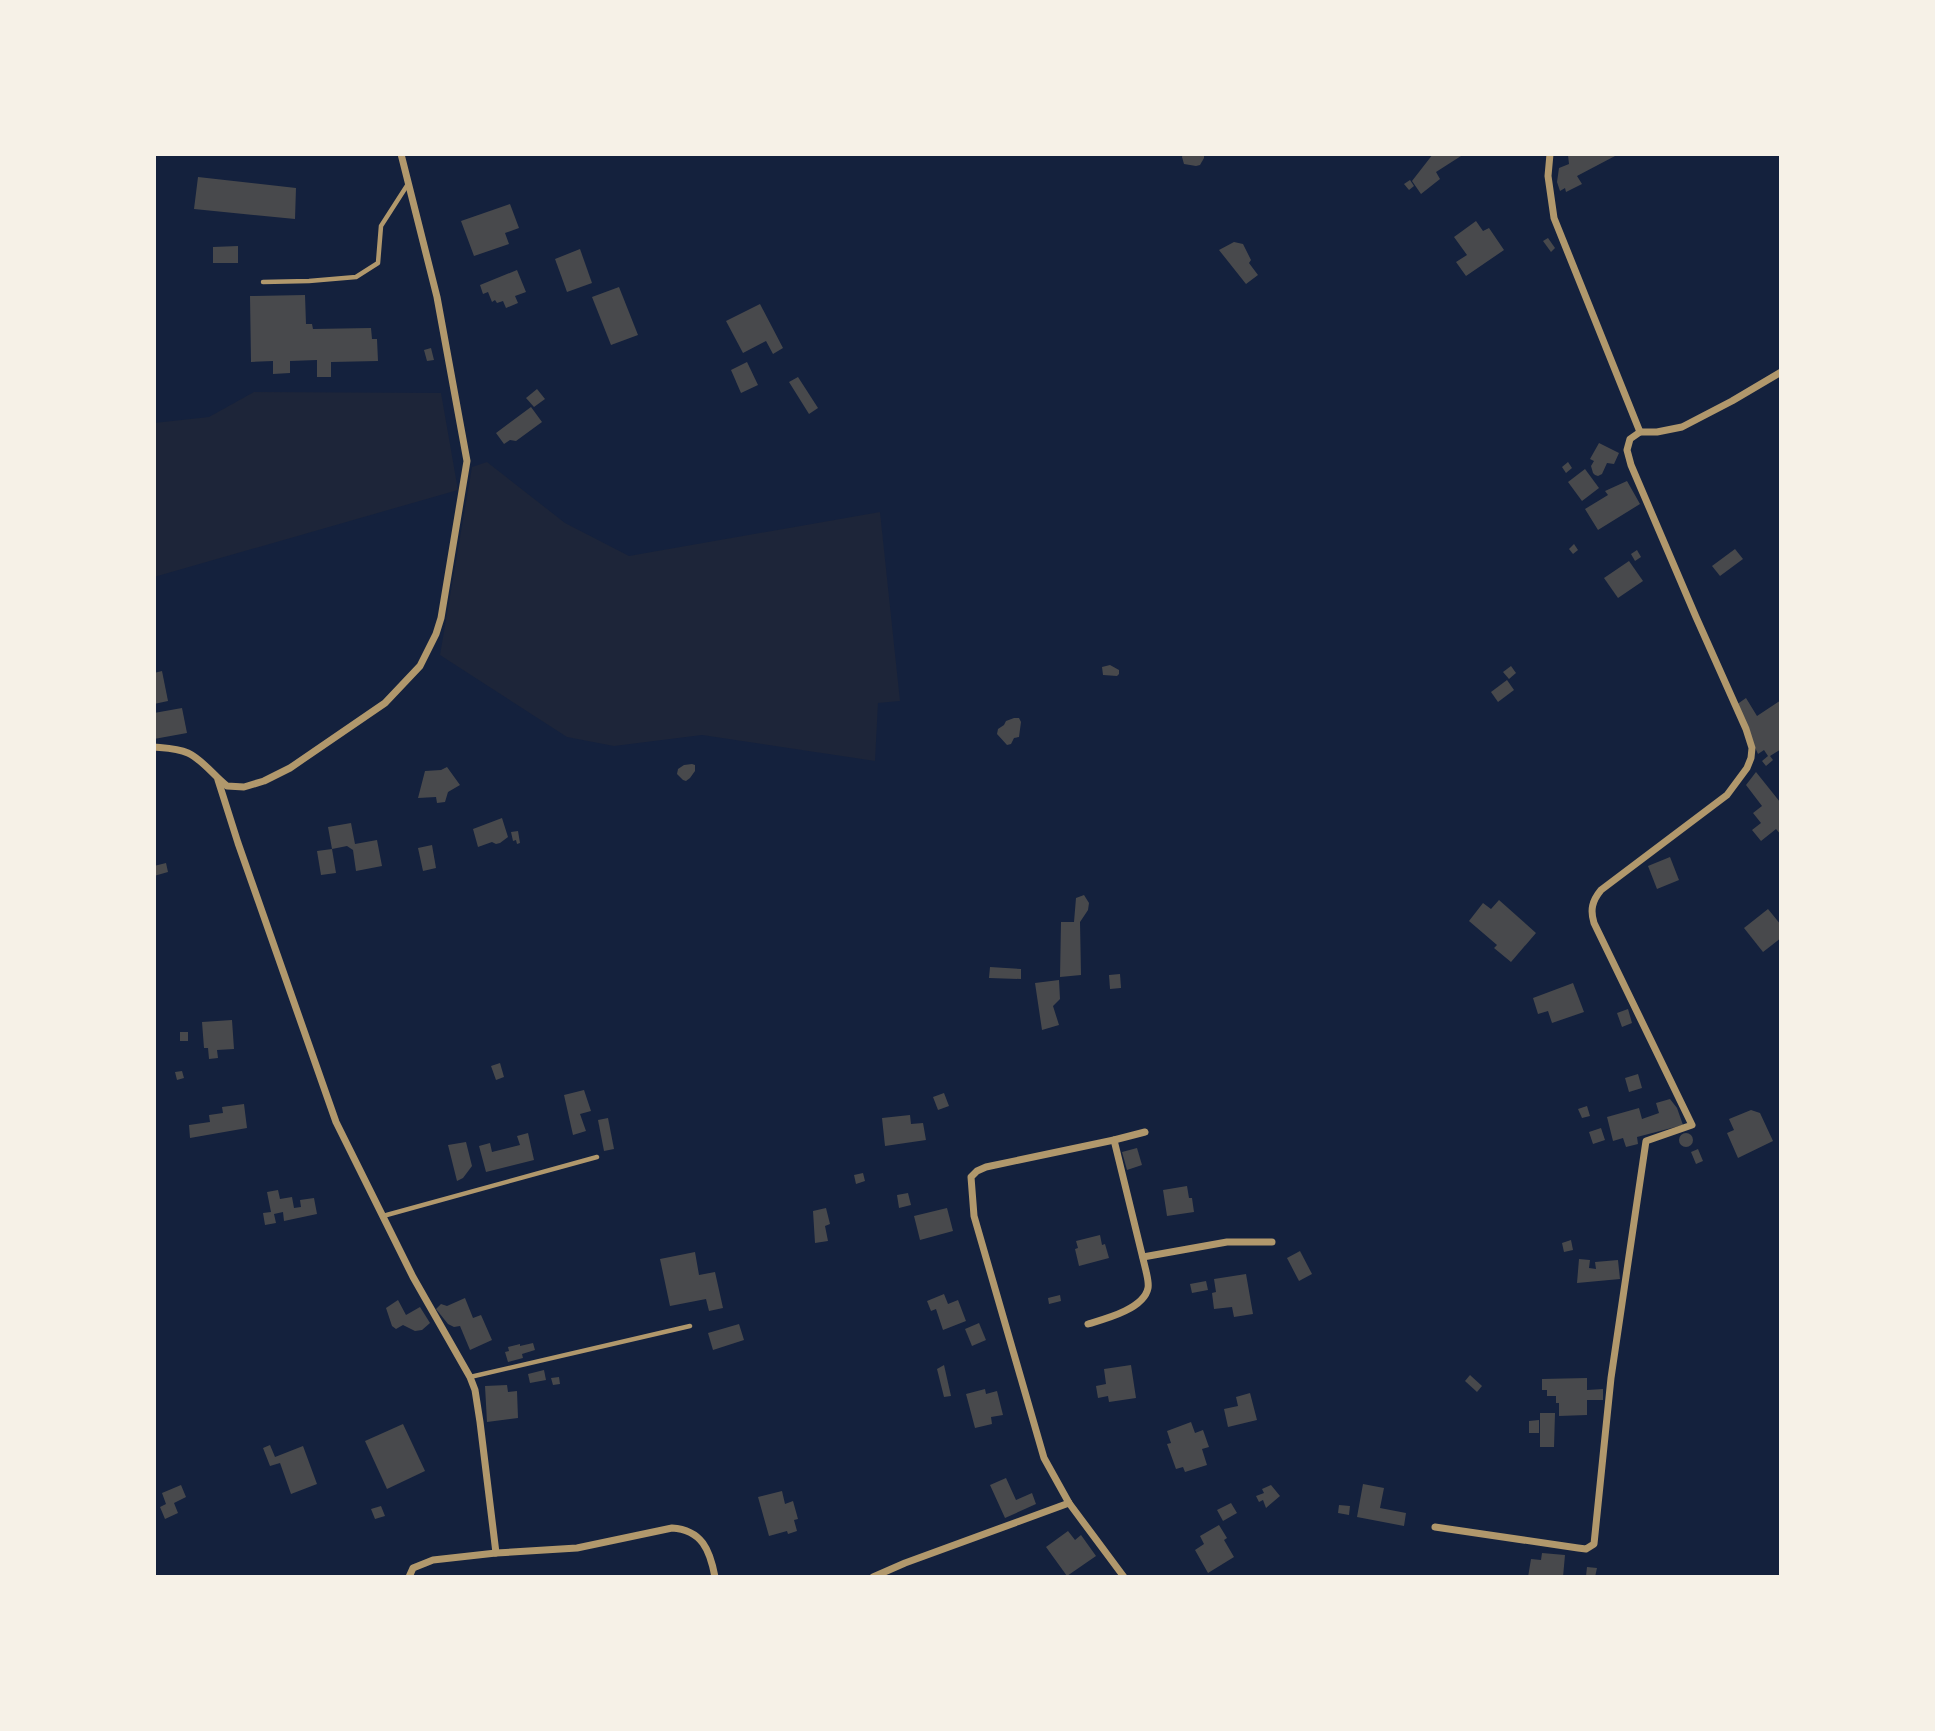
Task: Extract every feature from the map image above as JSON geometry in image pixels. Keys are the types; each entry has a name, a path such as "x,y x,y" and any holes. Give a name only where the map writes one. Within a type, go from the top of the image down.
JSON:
{"street":[{"path":"154,747 188,753 227,786 244,787 264,781 290,768 385,703 420,666 436,634 467,461 437,297 401,154"},
{"path":"1550,154 1548,176 1555,218 1640,432"},
{"path":"1435,1527 1586,1549 1594,1544 1611,1378 1646,1141 1692,1125 1594,923 1592,908 1594,899 1601,890 1727,795 1747,768 1752,748 1627,450 1630,439 1640,432 1682,427 1781,372"},
{"path":"218,780 336,1122 413,1277 475,1390 496,1553"},
{"path":"1124,1577 1069,1503 1044,1458 974,1216 971,1177 986,1167 1145,1132"},
{"path":"1088,1324 1114,1316 1139,1302 1148,1289 1143,1257 1114,1140"},
{"path":"1143,1257 1227,1242 1272,1242"},
{"path":"873,1577 1069,1503"},
{"path":"409,1577 413,1568 433,1560 577,1548 664,1529 685,1529 699,1539 711,1557 715,1577"}],"lane":[{"path":"263,282 356,277 378,263 381,226 408,184"},
{"path":"383,1216 597,1157"},
{"path":"470,1377 690,1326"}],"shaded area":[{"path":"254,392 441,393 458,490 154,577 154,423 209,417"},
{"path":"487,462 565,523 629,556 880,512 900,701 878,703 875,761 702,735 614,746 567,737 440,655 472,467"}],"building":[{"path":"1183,154 1204,154 1204,158 1200,165 1184,164"},
{"path":"1433,154 1461,156 1436,172 1440,179 1421,194 1412,181"},
{"path":"1570,154 1615,156 1577,176 1582,184 1566,192 1565,188 1560,191 1557,182 1559,168 1569,164"},
{"path":"198,177 296,188 295,219 194,209"},
{"path":"1410,180 1414,186 1409,190 1404,184"},
{"path":"510,204 519,228 505,233 509,244 474,256 461,221"},
{"path":"1476,221 1483,231 1489,228 1504,250 1466,276 1456,262 1467,255 1454,237"},
{"path":"1548,238 1555,248 1551,252 1543,241"},
{"path":"1234,242 1243,244 1251,260 1249,263 1258,275 1246,284 1219,250"},
{"path":"238,246 238,263 213,263 213,247"},
{"path":"580,249 592,283 567,292 555,259"},
{"path":"517,270 526,292 515,296 518,303 506,308 503,301 492,302 488,292 483,294 480,285"},
{"path":"619,287 638,335 611,345 592,297"},
{"path":"305,295 306,324 312,324 313,329 371,328 372,339 377,339 378,361 331,362 331,377 317,377 317,360 290,361 290,373 273,374 273,361 251,362 250,296"},
{"path":"760,304 783,348 773,354 766,341 743,353 726,321"},
{"path":"431,348 434,360 427,361 424,350"},
{"path":"747,362 758,385 741,393 731,370"},
{"path":"798,377 818,408 809,414 789,382"},
{"path":"537,389 545,399 534,407 526,398"},
{"path":"531,407 542,422 516,441 510,440 504,444 496,433"},
{"path":"1599,443 1619,453 1614,464 1607,463 1602,474 1598,476 1593,473 1591,466 1594,461 1590,459"},
{"path":"1568,462 1572,468 1566,473 1562,467"},
{"path":"1585,469 1599,488 1582,501 1568,482"},
{"path":"1627,481 1640,504 1598,530 1585,509 1608,495 1605,491"},
{"path":"1574,544 1578,550 1573,554 1569,549"},
{"path":"1735,549 1743,559 1720,576 1712,566"},
{"path":"1637,550 1641,557 1635,561 1631,554"},
{"path":"1629,561 1643,581 1618,598 1604,578"},
{"path":"1110,665 1119,670 1117,676 1103,675 1102,667"},
{"path":"1511,666 1516,673 1509,679 1503,672"},
{"path":"162,671 168,701 154,704 154,673"},
{"path":"1507,680 1514,690 1498,702 1491,692"},
{"path":"1746,698 1757,716 1781,700 1781,749 1770,756 1773,760 1766,766 1762,761 1768,756 1764,750 1758,754 1736,705"},
{"path":"182,708 187,733 154,739 154,713"},
{"path":"1014,718 1019,718 1021,722 1019,737 1007,745 997,734 998,729"},
{"path":"695,765 695,771 686,781 683,780 677,774 678,769"},
{"path":"447,767 460,785 448,792 445,802 437,803 436,797 418,798 425,771"},
{"path":"1756,772 1781,801 1781,835 1776,829 1761,841 1752,830 1761,823 1753,813 1762,806 1746,785"},
{"path":"502,818 508,837 500,843 492,842 478,847 473,829"},
{"path":"351,823 355,844 377,840 382,866 356,871 353,850 347,846 332,849 328,827"},
{"path":"518,831 520,843 517,844 516,840 513,841 511,832"},
{"path":"432,845 436,868 423,871 418,848"},
{"path":"332,849 336,873 321,875 317,851"},
{"path":"1670,857 1679,880 1657,889 1648,866"},
{"path":"166,863 168,872 154,876 154,866"},
{"path":"1084,895 1089,903 1080,922 1081,975 1060,977 1061,922 1074,922 1076,898"},
{"path":"1499,900 1536,933 1511,962 1494,948 1497,945 1469,921 1483,903 1491,909"},
{"path":"1768,909 1781,925 1781,938 1763,952 1744,928"},
{"path":"990,967 1021,969 1021,979 989,978"},
{"path":"1120,974 1121,988 1110,989 1109,975"},
{"path":"1059,980 1060,999 1053,1006 1059,1025 1042,1030 1035,983"},
{"path":"1573,983 1584,1012 1552,1023 1548,1011 1538,1014 1533,998"},
{"path":"1628,1009 1632,1023 1622,1027 1617,1013"},
{"path":"232,1020 234,1049 217,1050 218,1058 209,1059 208,1048 204,1048 202,1022"},
{"path":"180,1032 188,1032 188,1041 180,1041"},
{"path":"500,1063 504,1077 496,1080 491,1066"},
{"path":"182,1071 184,1078 177,1080 175,1072"},
{"path":"1638,1074 1642,1088 1629,1092 1625,1078"},
{"path":"584,1090 591,1111 580,1114 586,1131 573,1135 564,1095"},
{"path":"944,1093 949,1106 938,1110 933,1097"},
{"path":"1670,1099 1677,1108 1683,1125 1637,1137 1638,1144 1626,1147 1623,1138 1613,1141 1607,1117 1639,1108 1642,1119 1659,1113 1656,1103"},
{"path":"244,1104 247,1128 190,1138 189,1125 210,1122 209,1115 223,1113 222,1107"},
{"path":"1587,1106 1590,1116 1582,1118 1578,1109"},
{"path":"1751,1110 1760,1113 1773,1141 1738,1158 1727,1133 1734,1130 1729,1119"},
{"path":"910,1115 911,1124 923,1123 926,1140 885,1146 882,1118"},
{"path":"608,1118 614,1149 604,1151 598,1120"},
{"path":"1601,1128 1605,1140 1593,1144 1589,1132"},
{"path":"528,1133 534,1160 486,1172 479,1146 490,1143 492,1152 520,1145 517,1136"},
{"path":"1683,1133 1689,1133 1693,1140 1689,1147 1683,1147 1679,1143 1679,1137"},
{"path":"466,1142 472,1166 463,1178 457,1181 448,1145"},
{"path":"1137,1148 1142,1165 1127,1170 1122,1152"},
{"path":"1698,1149 1703,1161 1696,1164 1691,1152"},
{"path":"863,1173 865,1181 856,1184 854,1175"},
{"path":"1187,1186 1194,1212 1167,1216 1163,1190"},
{"path":"278,1190 280,1199 292,1197 294,1208 301,1207 300,1200 314,1198 317,1214 284,1221 283,1212 274,1214 276,1223 265,1225 263,1213 271,1212 267,1192"},
{"path":"908,1193 911,1205 899,1208 897,1195"},
{"path":"826,1208 830,1224 825,1226 828,1241 815,1243 813,1211"},
{"path":"947,1208 953,1231 920,1240 914,1216"},
{"path":"1100,1235 1109,1258 1079,1266 1076,1241"},
{"path":"1571,1240 1573,1250 1564,1252 1562,1243"},
{"path":"1300,1251 1312,1274 1299,1281 1287,1258"},
{"path":"695,1252 699,1275 715,1272 723,1308 709,1311 706,1299 670,1306 660,1259"},
{"path":"1579,1259 1590,1260 1589,1268 1596,1269 1595,1262 1618,1260 1620,1279 1577,1283"},
{"path":"1246,1274 1253,1314 1234,1317 1232,1307 1214,1309 1214,1279"},
{"path":"1206,1281 1208,1290 1192,1293 1190,1284"},
{"path":"944,1294 948,1304 958,1300 966,1321 943,1330 936,1309 931,1311 927,1301"},
{"path":"1060,1295 1061,1301 1049,1304 1048,1298"},
{"path":"465,1298 473,1318 481,1315 492,1340 470,1350 460,1326 448,1324 436,1309 441,1304 447,1306"},
{"path":"398,1300 406,1315 420,1307 430,1323 422,1330 415,1331 403,1325 396,1329 392,1326 386,1308"},
{"path":"979,1323 986,1340 972,1346 965,1329"},
{"path":"739,1324 744,1340 713,1350 708,1333"},
{"path":"533,1343 535,1350 522,1354 523,1358 508,1362 505,1352 509,1351 508,1347"},
{"path":"944,1365 951,1396 944,1397 937,1369"},
{"path":"1131,1365 1136,1398 1109,1402 1108,1396 1098,1398 1096,1386 1106,1384 1104,1369"},
{"path":"544,1370 546,1380 530,1383 528,1374"},
{"path":"1470,1375 1482,1386 1477,1392 1465,1381"},
{"path":"559,1377 560,1384 553,1385 551,1378"},
{"path":"1587,1378 1587,1390 1603,1389 1603,1400 1587,1400 1587,1415 1559,1416 1556,1396 1547,1396 1547,1390 1542,1390 1542,1379"},
{"path":"507,1385 508,1392 517,1391 518,1418 487,1422 485,1386"},
{"path":"985,1389 986,1394 997,1391 1003,1415 991,1417 992,1424 975,1428 966,1394"},
{"path":"1250,1393 1257,1420 1228,1427 1224,1409 1238,1406 1236,1397"},
{"path":"1540,1413 1555,1413 1554,1447 1540,1447"},
{"path":"1539,1420 1539,1433 1529,1433 1529,1421"},
{"path":"1191,1422 1195,1433 1203,1430 1209,1447 1202,1449 1207,1465 1185,1472 1183,1467 1176,1469 1167,1444 1171,1443 1167,1431"},
{"path":"403,1424 425,1471 387,1489 365,1441"},
{"path":"270,1445 275,1457 303,1446 317,1484 291,1494 280,1463 270,1466 263,1448"},
{"path":"1006,1478 1016,1500 1032,1493 1036,1504 1005,1518 990,1485"},
{"path":"1363,1484 1384,1488 1380,1508 1406,1513 1404,1526 1357,1517"},
{"path":"181,1485 186,1497 174,1503 178,1513 165,1519 160,1507 166,1504 162,1493"},
{"path":"1271,1485 1280,1496 1266,1508 1263,1500 1259,1502 1256,1496 1264,1493 1262,1489"},
{"path":"782,1491 785,1504 793,1501 798,1519 794,1520 797,1531 769,1536 758,1497"},
{"path":"1231,1503 1237,1513 1223,1521 1217,1510"},
{"path":"1339,1505 1350,1506 1349,1515 1338,1513"},
{"path":"381,1506 385,1516 375,1519 371,1509"},
{"path":"1219,1525 1234,1557 1208,1573 1195,1550 1204,1544 1200,1536"},
{"path":"1068,1531 1075,1540 1081,1535 1096,1556 1067,1576 1046,1547"},
{"path":"1542,1553 1565,1555 1563,1577 1528,1577 1531,1559 1541,1560"},
{"path":"1587,1567 1597,1568 1595,1577 1586,1576"}]}
